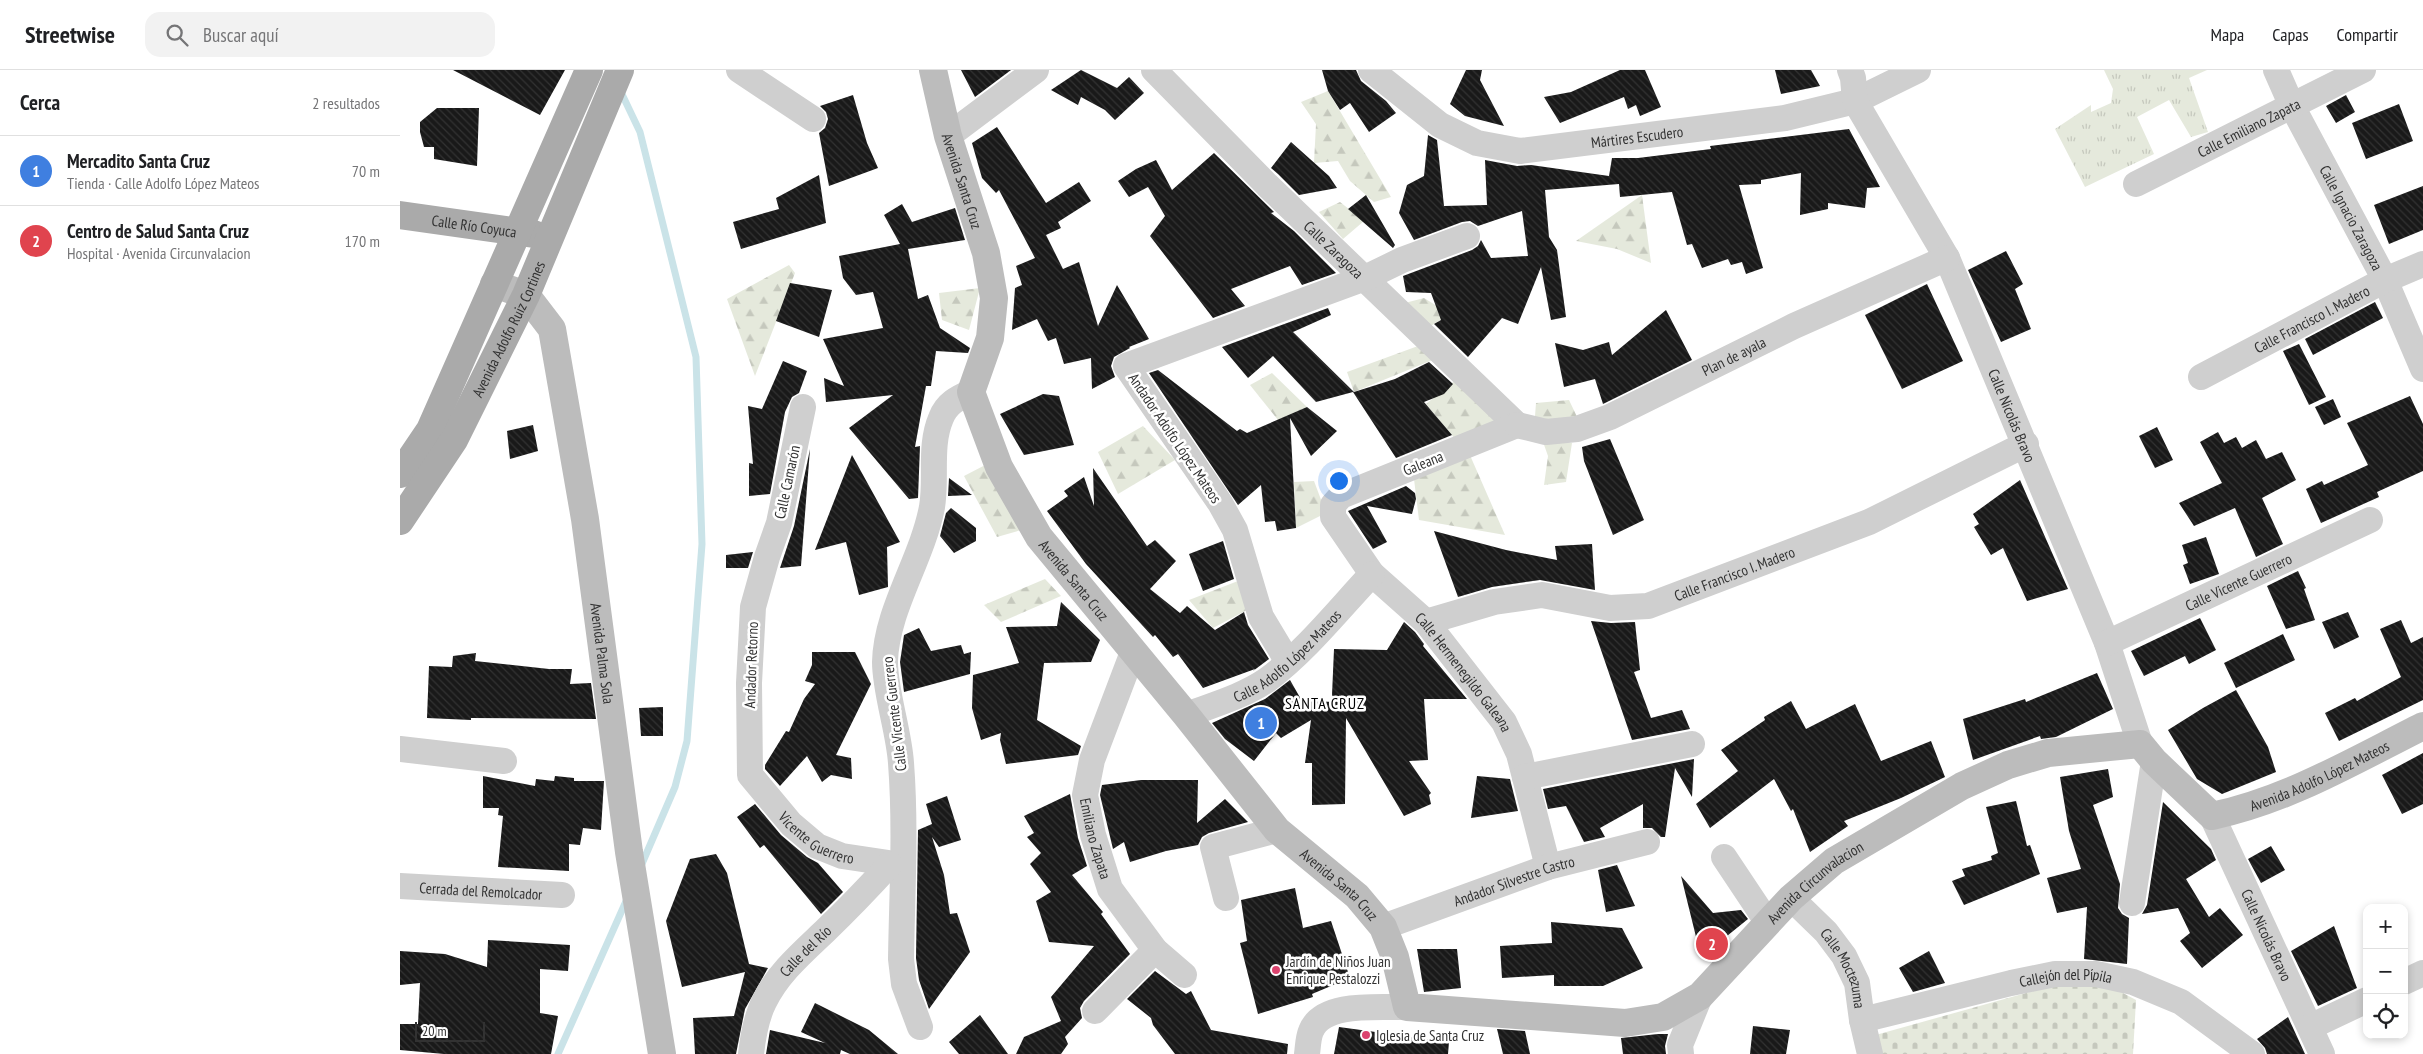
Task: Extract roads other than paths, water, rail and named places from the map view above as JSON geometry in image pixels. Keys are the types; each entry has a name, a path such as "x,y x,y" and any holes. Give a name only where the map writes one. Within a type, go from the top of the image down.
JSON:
{"main road":[{"name":"Avenida Adolfo Ruiz Cortines","path":"400,474 430,430 570,117 589,70"},
{"name":"Avenida Adolfo Ruiz Cortines","path":"400,521 454,440 526,295 598,127 620,70"},
{"name":"Calle Río Coyuca","path":"400,214 519,231 549,238"}],"street":[{"path":"739,70 813,119"},
{"name":"Avenida Santa Cruz","path":"933,70 948,136 986,253 994,298 990,338 971,392 999,467 1040,537 1186,715 1277,830 1357,896 1383,927 1395,957 1407,1007"},
{"path":"948,136 1036,70"},
{"name":"Calle Zaragoza","path":"1154,70 1267,186 1517,425"},
{"name":"Mártires Escudero","path":"1372,70 1440,125 1477,143 1520,151 1785,118 1855,101 1918,70"},
{"path":"1850,70 1853,78 1855,101"},
{"name":"Calle Ignacio Zaragoza","path":"2276,70 2385,280 2423,369"},
{"name":"Calle Emiliano Zapata","path":"2136,184 2363,70"},
{"name":"Calle Nicolás Bravo","path":"1855,101 1947,258 2026,444 2107,643 2147,753"},
{"path":"1365,278 1402,260 1467,236"},
{"name":"Plan de ayala","path":"1517,425 1546,432 1577,429 1610,417 1794,326 1947,258"},
{"name":"Calle Francisco I. Madero","path":"2201,377 2385,280 2423,264"},
{"name":"Andador Adolfo López Mateos","path":"1288,662 1261,617 1235,530 1220,503 1126,366 1365,278"},
{"path":"494,284 526,295"},
{"name":"Avenida Palma Sola","path":"526,295 552,329 585,519 629,852 662,1054"},
{"name":"Calle Vicente Guerrero","path":"920,1027 904,984 901,959 896,864 901,760 885,663 888,632 924,541 932,506 935,440 941,417 953,400 971,392"},
{"name":"Calle Camarón","path":"767,557 779,523 803,407"},
{"name":"Galeana","path":"1333,505 1341,496 1517,425"},
{"name":"Calle Francisco I. Madero","path":"1426,622 1494,602 1542,595 1610,608 1648,606 1869,522 2026,444"},
{"name":"Calle Hermenegildo Galeana","path":"1333,505 1333,517 1372,574 1426,622 1504,722 1518,754 1525,777 1548,867"},
{"name":"Calle Vicente Guerrero","path":"2107,643 2370,520"},
{"name":"Andador Retorno","path":"750,775 749,682 753,607 767,557"},
{"name":"Calle Adolfo López Mateos","path":"1186,715 1238,695 1266,681 1288,662 1372,574"},
{"name":"Emiliano Zapata","path":"1133,652 1092,760 1085,795 1093,835 1110,889 1155,950 1184,976"},
{"name":"Avenida Adolfo López Mateos","path":"2212,816 2245,809 2281,797 2423,726"},
{"path":"1525,777 1692,744"},
{"path":"400,749 504,761"},
{"name":"Avenida Circunvalacion","path":"1407,1007 1625,1023 1664,1017 1700,996 1791,898 1834,861 1962,786 2008,765 2048,753 2147,753"},
{"path":"2147,753 2212,816"},
{"path":"2132,903 2147,753"},
{"name":"Vicente Guerrero","path":"750,775 791,824 817,846 842,856 896,864"},
{"name":"Calle Nicolás Bravo","path":"2212,816 2322,1054"},
{"path":"1226,898 1213,847 1277,830"},
{"name":"Andador Silvestre Castro","path":"1383,927 1449,901 1548,867 1647,842"},
{"path":"1724,857 1768,923"},
{"name":"Calle del Río","path":"751,1054 755,1027 763,1004 776,981 786,968 896,864"},
{"name":"Cerrada del Remolcador","path":"400,886 562,895"},
{"name":"Calle Moctezuma","path":"1791,898 1826,932 1844,956 1857,983 1862,1020 1870,1054"},
{"path":"1096,1011 1155,950"},
{"path":"2408,980 2423,973"},
{"name":"Callejón del Pípila","path":"1862,1020 2055,974 2096,974 2133,982 2180,1002 2252,1054"},
{"path":"1681,1054 1680,1045 1700,996"},
{"path":"2310,1027 2363,1002"},
{"path":"1307,1054 1311,1031 1319,1019 1329,1012 1348,1008 1407,1007"}],"waterway":[{"path":"620,90 640,132 696,357 702,544 687,741 675,787 641,866"},
{"path":"558,1054 627,899"}],"place":[{"name":"Mercadito Santa Cruz","path":"1261,723"},
{"name":"Centro de Salud Santa Cruz","path":"1712,944"},
{"name":"Jardín de Niños Juan Enrique Pestalozzi","path":"1276,970"},
{"name":"Iglesia de Santa Cruz","path":"1366,1035"}],"district":[{"name":"SANTA CRUZ","path":"1325,703"}]}
